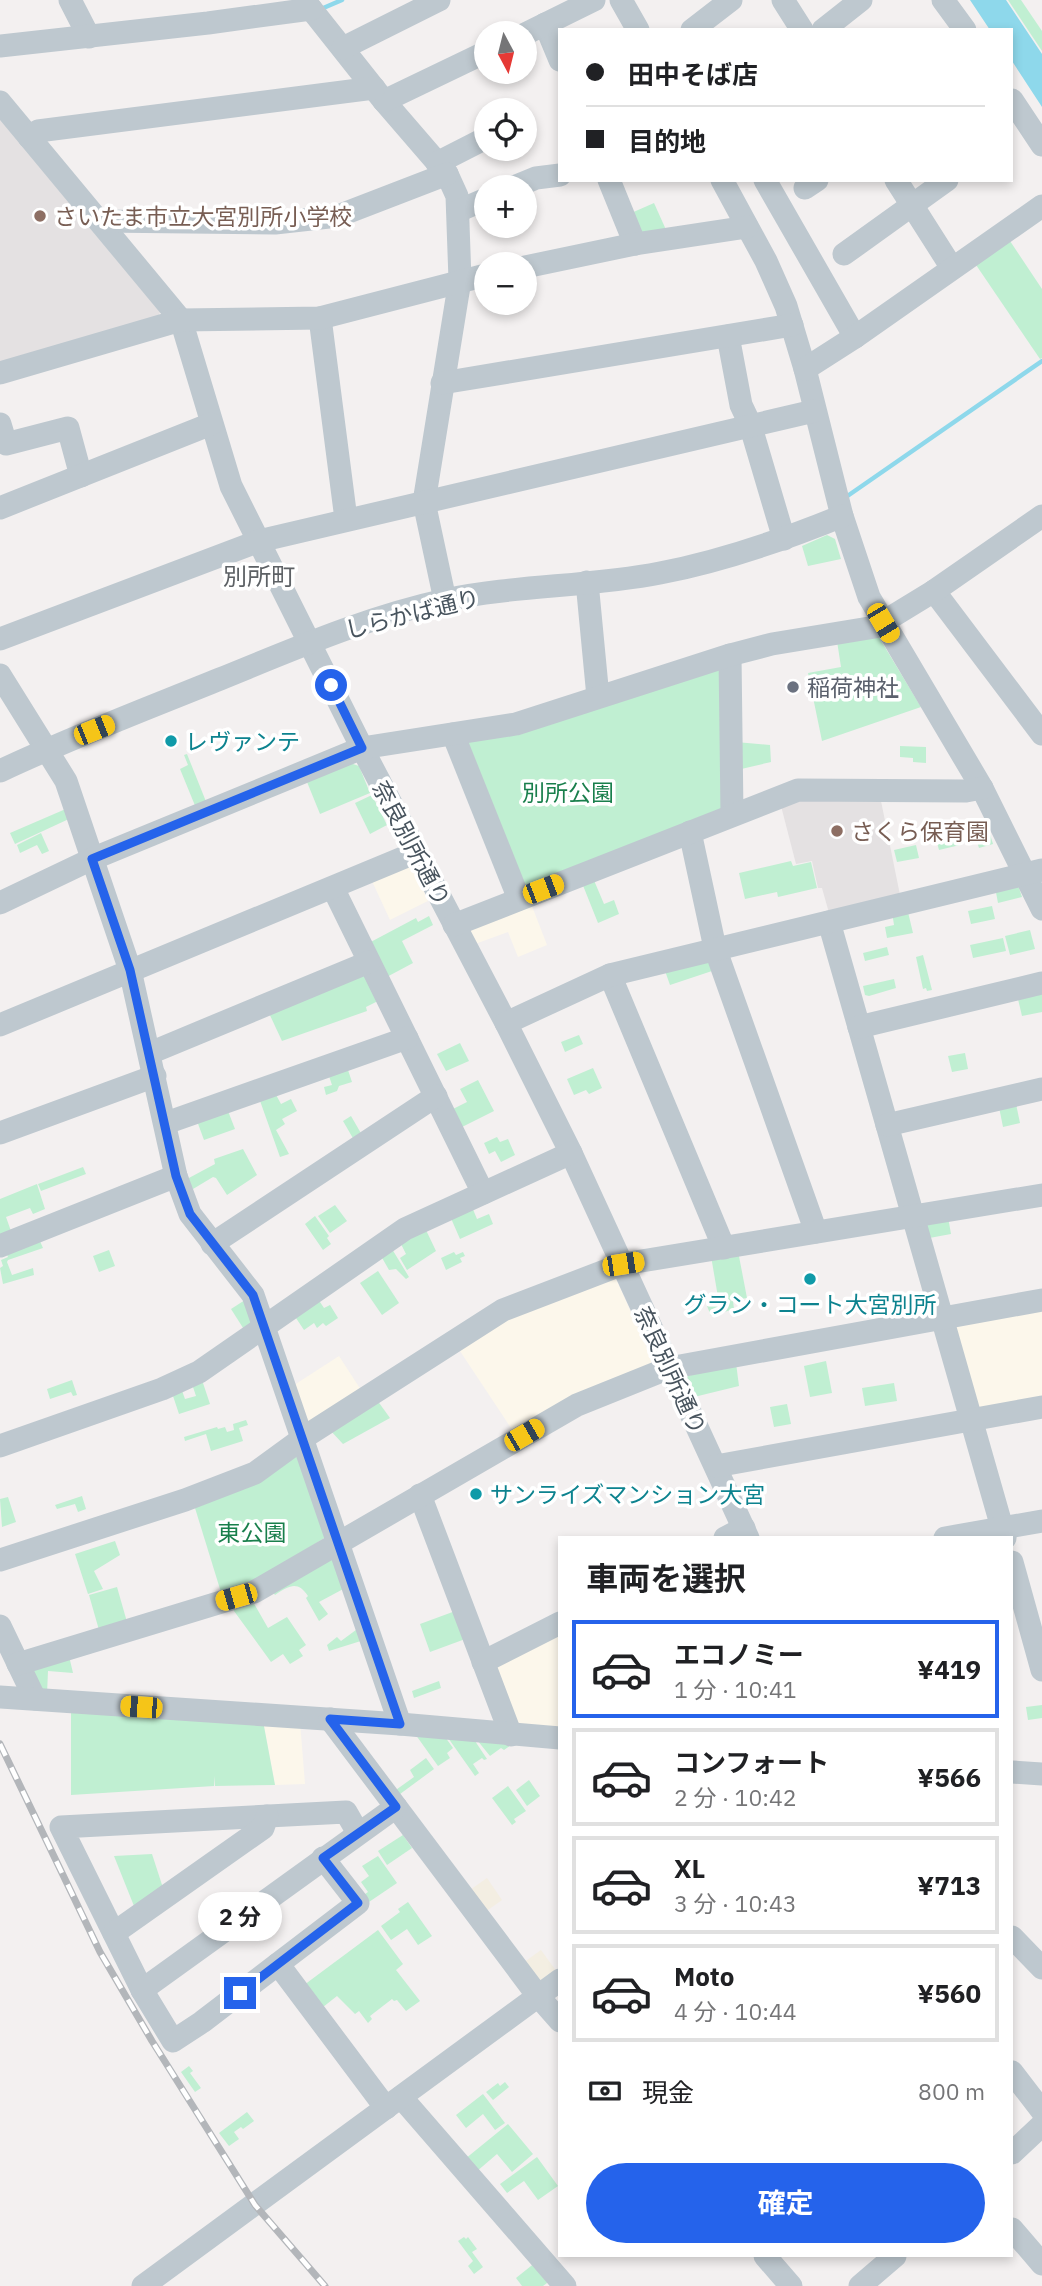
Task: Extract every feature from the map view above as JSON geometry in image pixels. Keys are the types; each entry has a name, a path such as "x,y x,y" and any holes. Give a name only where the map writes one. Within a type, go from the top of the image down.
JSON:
{"street":[{"path":"70,0 89,37"},
{"path":"343,48 439,0"},
{"path":"537,28 594,0"},
{"path":"621,0 637,28"},
{"path":"695,28 731,0"},
{"path":"783,0 801,28"},
{"path":"826,28 861,0"},
{"path":"943,0 961,28"},
{"path":"0,46 89,37 308,3 442,169 457,196 460,280 424,502 445,600"},
{"path":"537,31 558,58"},
{"path":"29,137 38,131 379,94 474,57"},
{"name":"奈良別所通り","path":"0,102 181,320 231,485 362,748 571,1153 716,1466 739,1535"},
{"path":"1013,104 1019,128 1042,145"},
{"path":"100,221 275,223 338,216 442,169 474,146"},
{"path":"537,178 558,175"},
{"path":"610,182 635,244"},
{"path":"749,182 727,189 778,287 792,325 842,516 869,597 1034,872 1042,909"},
{"path":"766,182 855,337"},
{"path":"897,182 952,268"},
{"path":"844,254 944,182"},
{"path":"458,211 474,204"},
{"path":"805,369 1042,206"},
{"path":"537,264 635,244 747,227"},
{"path":"0,373 181,320 320,318 474,277"},
{"path":"320,318 346,519"},
{"path":"442,383 792,325"},
{"path":"728,336 740,405 750,424 784,539"},
{"path":"0,639 259,541 814,411"},
{"path":"0,424 6,444 68,428 81,476"},
{"path":"0,508 211,424"},
{"name":"しらかば通り","path":"0,771 46,749 311,642 382,617 445,600 658,574 702,564 784,539 842,516"},
{"path":"0,903 92,859 362,748 516,724 730,655 772,644 835,635 883,623 1042,516"},
{"path":"587,582 598,697"},
{"path":"934,591 1034,707 1042,734"},
{"path":"730,655 732,816"},
{"path":"0,675 66,781 130,970 176,1176 190,1214 253,1295 400,1724"},
{"path":"453,734 519,899"},
{"path":"454,925 798,790 966,791 982,788"},
{"path":"690,832 715,948 816,1232"},
{"path":"0,1025 417,852"},
{"path":"506,1023 610,975 1034,872"},
{"path":"333,888 483,1193"},
{"path":"829,922 1004,1533"},
{"path":"150,1053 369,962"},
{"path":"610,975 724,1248"},
{"path":"859,1027 1042,983"},
{"path":"166,1123 407,1038"},
{"path":"0,1133 155,1076"},
{"path":"887,1125 1042,1089"},
{"path":"212,1244 436,1096"},
{"path":"0,1446 162,1389 200,1372 405,1229 571,1153"},
{"path":"0,1246 176,1176"},
{"path":"0,1560 178,1502 255,1473 303,1438 503,1310 623,1264 1042,1195"},
{"path":"18,1664 254,1592 577,1405 669,1368 1042,1300"},
{"path":"716,1466 1042,1407"},
{"path":"420,1495 511,1735"},
{"path":"969,1536 1004,1533 1042,1521"},
{"path":"1013,1566 1028,1633 1042,1670"},
{"path":"483,1662 558,1624"},
{"path":"0,1626 35,1699"},
{"path":"0,1697 400,1724 558,1738"},
{"path":"330,1719 538,1996 558,2019"},
{"path":"1013,1772 1042,1774"},
{"path":"142,1990 396,1807"},
{"path":"323,1858 358,1903 202,2022 173,2041 142,1990 61,1827 346,1812 358,1833"},
{"path":"114,1933 263,1828 267,1815"},
{"path":"1013,1938 1042,1968"},
{"path":"278,1964 393,2103 565,2286"},
{"path":"143,2286 558,1981"},
{"path":"1013,2073 1042,2111"},
{"path":"1013,2152 1038,2138"},
{"path":"1013,2230 1042,2264"},
{"path":"766,2257 791,2286"},
{"path":"860,2286 894,2257"}],"shaded area":[{"name":"さいたま市立大宮別所小学校","path":"0,119 160,312 158,320 0,368"},
{"name":"さくら保育園","path":"880,796 900,895 829,913 822,888 818,888 812,861 796,864 780,802"},
{"path":"406,863 413,867 428,901 390,920 371,879"},
{"path":"530,901 547,945 518,957 508,932 475,944 469,931"},
{"path":"607,1275 616,1279 652,1359 649,1369 515,1434 458,1348 508,1316"},
{"path":"1042,1307 1042,1399 978,1411 954,1324"},
{"path":"339,1356 363,1393 306,1424 291,1387"},
{"path":"558,1630 558,1731 519,1728 495,1661"},
{"path":"263,1721 300,1722 305,1784 275,1785"}],"green space":[{"path":"1008,0 1021,0 1042,31 1042,51"},
{"path":"654,203 667,232 639,237 629,214"},
{"path":"1006,235 1042,289 1040,359 972,259"},
{"path":"827,535 835,539 841,559 808,566 802,546"},
{"path":"877,634 921,707 822,741 808,673 841,667 837,641"},
{"name":"別所公園","path":"724,664 727,810 522,889 461,739"},
{"path":"736,742 770,745 771,762 737,770"},
{"path":"900,746 926,747 926,763 900,757"},
{"path":"187,754 207,804 196,808 180,769 188,765 184,755"},
{"path":"350,763 359,766 370,793 320,814 307,782"},
{"path":"372,795 387,825 370,834 355,803"},
{"path":"68,808 71,818 15,844 10,833"},
{"path":"988,828 993,844 979,848 974,832"},
{"path":"41,833 49,851 42,854 37,845 20,853 17,845"},
{"path":"958,834 960,845 939,850 936,839"},
{"path":"916,845 919,858 897,862 894,850"},
{"path":"791,861 793,866 811,862 817,888 778,897 777,892 745,899 739,873"},
{"path":"593,878 604,904 614,900 619,914 598,923 582,883"},
{"path":"1014,884 1019,888 1022,897 998,903 995,887"},
{"path":"992,906 995,919 971,924 968,911"},
{"path":"907,908 913,933 887,938 885,927 894,925 892,912"},
{"path":"429,916 433,925 402,941 413,963 383,979 365,945 416,918 418,922"},
{"path":"1030,930 1035,949 1010,955 1005,936"},
{"path":"1003,938 1006,951 973,958 970,945"},
{"path":"887,947 889,955 865,961 863,953"},
{"path":"923,955 932,990 927,991 926,988 923,989 916,957"},
{"path":"707,958 715,970 670,985 664,968"},
{"path":"363,972 378,1001 366,1007 367,1011 282,1041 268,1011"},
{"path":"894,979 896,988 865,995 863,986"},
{"path":"1042,990 1042,1012 1022,1016 1017,995"},
{"path":"579,1035 583,1044 565,1052 561,1042"},
{"path":"460,1043 469,1061 446,1071 437,1054"},
{"path":"965,1053 968,1069 952,1072 948,1056"},
{"path":"347,1067 352,1082 339,1086 337,1091 326,1095 324,1087 332,1085 328,1073"},
{"path":"593,1068 602,1088 589,1094 586,1090 574,1095 567,1079"},
{"path":"478,1080 494,1111 460,1128 451,1110 467,1102 460,1089"},
{"path":"275,1093 281,1104 291,1099 297,1111 282,1119 285,1124 276,1130 289,1154 280,1157 259,1098"},
{"path":"1016,1104 1020,1123 1003,1127 999,1107"},
{"path":"228,1111 235,1129 204,1140 197,1121"},
{"path":"351,1116 362,1135 354,1140 343,1121"},
{"path":"497,1137 500,1142 508,1139 515,1155 501,1162 495,1151 489,1154 484,1143"},
{"path":"243,1149 257,1175 227,1195 213,1177 193,1189 187,1179 215,1164 214,1159"},
{"path":"83,1167 86,1174 41,1191 38,1184"},
{"path":"37,1184 45,1209 33,1214 30,1208 6,1217 12,1234 0,1239 0,1199"},
{"path":"335,1205 347,1221 330,1233 318,1216"},
{"path":"472,1207 477,1219 489,1214 493,1224 460,1239 450,1216"},
{"path":"315,1216 329,1236 327,1238 331,1244 323,1250 305,1224"},
{"path":"948,1217 951,1234 924,1239 925,1220"},
{"path":"425,1228 436,1251 407,1270 400,1258 406,1254 400,1242"},
{"path":"39,1239 43,1248 7,1262 12,1275 33,1268 34,1275 3,1284 0,1268 3,1266 1,1260 8,1257 6,1252"},
{"path":"392,1249 409,1277 406,1279 396,1269 389,1270 381,1256"},
{"path":"109,1250 115,1266 99,1272 93,1256"},
{"path":"738,1251 747,1298 722,1302 733,1301 734,1309 711,1316 707,1306 719,1303 711,1256"},
{"path":"454,1252 456,1255 463,1252 465,1256 460,1258 462,1262 446,1270 441,1258"},
{"path":"378,1271 399,1303 382,1315 360,1283"},
{"path":"318,1299 324,1308 330,1305 338,1318 326,1326 323,1323 317,1328 314,1323 304,1330 294,1315"},
{"path":"245,1300 256,1318 245,1331 231,1309"},
{"path":"826,1361 832,1393 810,1397 804,1366"},
{"path":"736,1363 739,1386 694,1397 684,1377"},
{"path":"72,1380 77,1395 73,1396 71,1392 50,1399 47,1389"},
{"path":"202,1380 210,1404 179,1414 172,1393 181,1388 185,1399 196,1396 192,1384"},
{"path":"894,1383 897,1401 865,1406 862,1388"},
{"path":"377,1400 390,1418 343,1444 330,1430"},
{"path":"787,1404 791,1424 774,1427 770,1407"},
{"path":"246,1420 248,1425 239,1428 243,1441 211,1451 206,1434 185,1441 184,1437 217,1427 225,1427 227,1432 234,1430 233,1424"},
{"name":"東公園","path":"295,1454 301,1456 329,1535 249,1586 223,1594 195,1508"},
{"path":"82,1496 86,1509 78,1512 75,1504 57,1509 55,1505"},
{"path":"8,1497 16,1522 2,1527 0,1499"},
{"path":"115,1541 120,1555 94,1571 103,1589 88,1594 75,1554"},
{"path":"329,1556 338,1559 347,1587 319,1602 328,1614 319,1621 306,1598 308,1596 301,1588 289,1587 275,1595 271,1589"},
{"path":"117,1587 127,1622 99,1630 89,1595"},
{"path":"252,1600 268,1628 287,1617 306,1645 299,1650 303,1656 290,1664 283,1654 271,1662 232,1605"},
{"path":"458,1610 468,1638 430,1652 420,1624"},
{"path":"360,1627 364,1640 329,1651 327,1645 337,1637 341,1641"},
{"path":"69,1656 73,1673 48,1671 47,1694 37,1690 32,1665"},
{"path":"439,1681 441,1688 414,1698 412,1691"},
{"path":"1042,1705 1042,1718 1028,1720 1026,1707"},
{"path":"71,1710 263,1721 275,1785 215,1786 214,1776 214,1786 71,1795"},
{"path":"413,1731 443,1734 453,1748 447,1753 450,1758 438,1766"},
{"path":"446,1735 473,1738 487,1759 482,1758 473,1764 479,1773 475,1776"},
{"path":"477,1740 514,1743 490,1756"},
{"path":"426,1758 434,1769 396,1797 393,1792 414,1777 410,1770"},
{"path":"529,1780 540,1796 527,1806 516,1790"},
{"path":"508,1786 526,1811 514,1819 516,1822 512,1825 492,1798"},
{"path":"403,1835 412,1848 387,1865 378,1851"},
{"path":"152,1854 164,1891 136,1911 114,1856"},
{"path":"378,1856 397,1883 366,1904 361,1897 368,1892 361,1882 369,1876 362,1866"},
{"path":"408,1902 432,1936 418,1945 407,1929 391,1940 381,1926 400,1912 398,1909"},
{"path":"378,1930 403,1964 396,1970 420,2001 406,2011 397,2000 392,1999 370,2016 372,2019 368,2023 359,2011 355,2014 337,1996 318,2011 300,1988"},
{"path":"189,2066 193,2071 190,2073 201,2088 195,2092 181,2072"},
{"path":"505,2082 509,2087 493,2100 486,2092 498,2083 500,2086"},
{"path":"483,2094 505,2123 495,2130 483,2114 466,2128 456,2115"},
{"path":"247,2112 254,2121 234,2132 239,2139 229,2146 219,2133"},
{"path":"508,2124 533,2154 512,2172 497,2154 476,2172 465,2159"},
{"path":"537,2157 558,2186 538,2200 524,2181 507,2193 500,2184"},
{"path":"468,2237 477,2249 472,2252 483,2267 474,2274 468,2266 473,2261 458,2241"},
{"path":"536,2262 551,2280 543,2286 522,2286 516,2278"}],"sand":[{"path":"487,1878 502,1900 485,1912 470,1890"},
{"path":"541,1950 557,1972 539,1985 523,1963"}],"water":[{"path":"970,0 1006,0 1042,54 1042,107 1013,63 1013,28 989,28"}],"waterway":[{"path":"321,9 342,0"},
{"path":"846,497 1042,361"}],"railway":[{"path":"0,1744 100,1952 152,2041 255,2205 325,2286"}],"place":[{"name":"さいたま市立大宮別所小学校","path":"40,216"},
{"name":"稲荷神社","path":"793,687"},
{"name":"レヴァンテ","path":"171,741"},
{"name":"さくら保育園","path":"837,831"},
{"name":"グラン・コート大宮別所","path":"810,1279"},
{"name":"サンライズマンション大宮","path":"476,1494"}],"district":[{"name":"別所町","path":"259,576"}],"route":[{"path":"240,1993 358,1903 323,1858 396,1807 330,1719 400,1724 253,1295 206,1238 190,1214 176,1176 130,970 92,859 362,748 331,685"}]}
